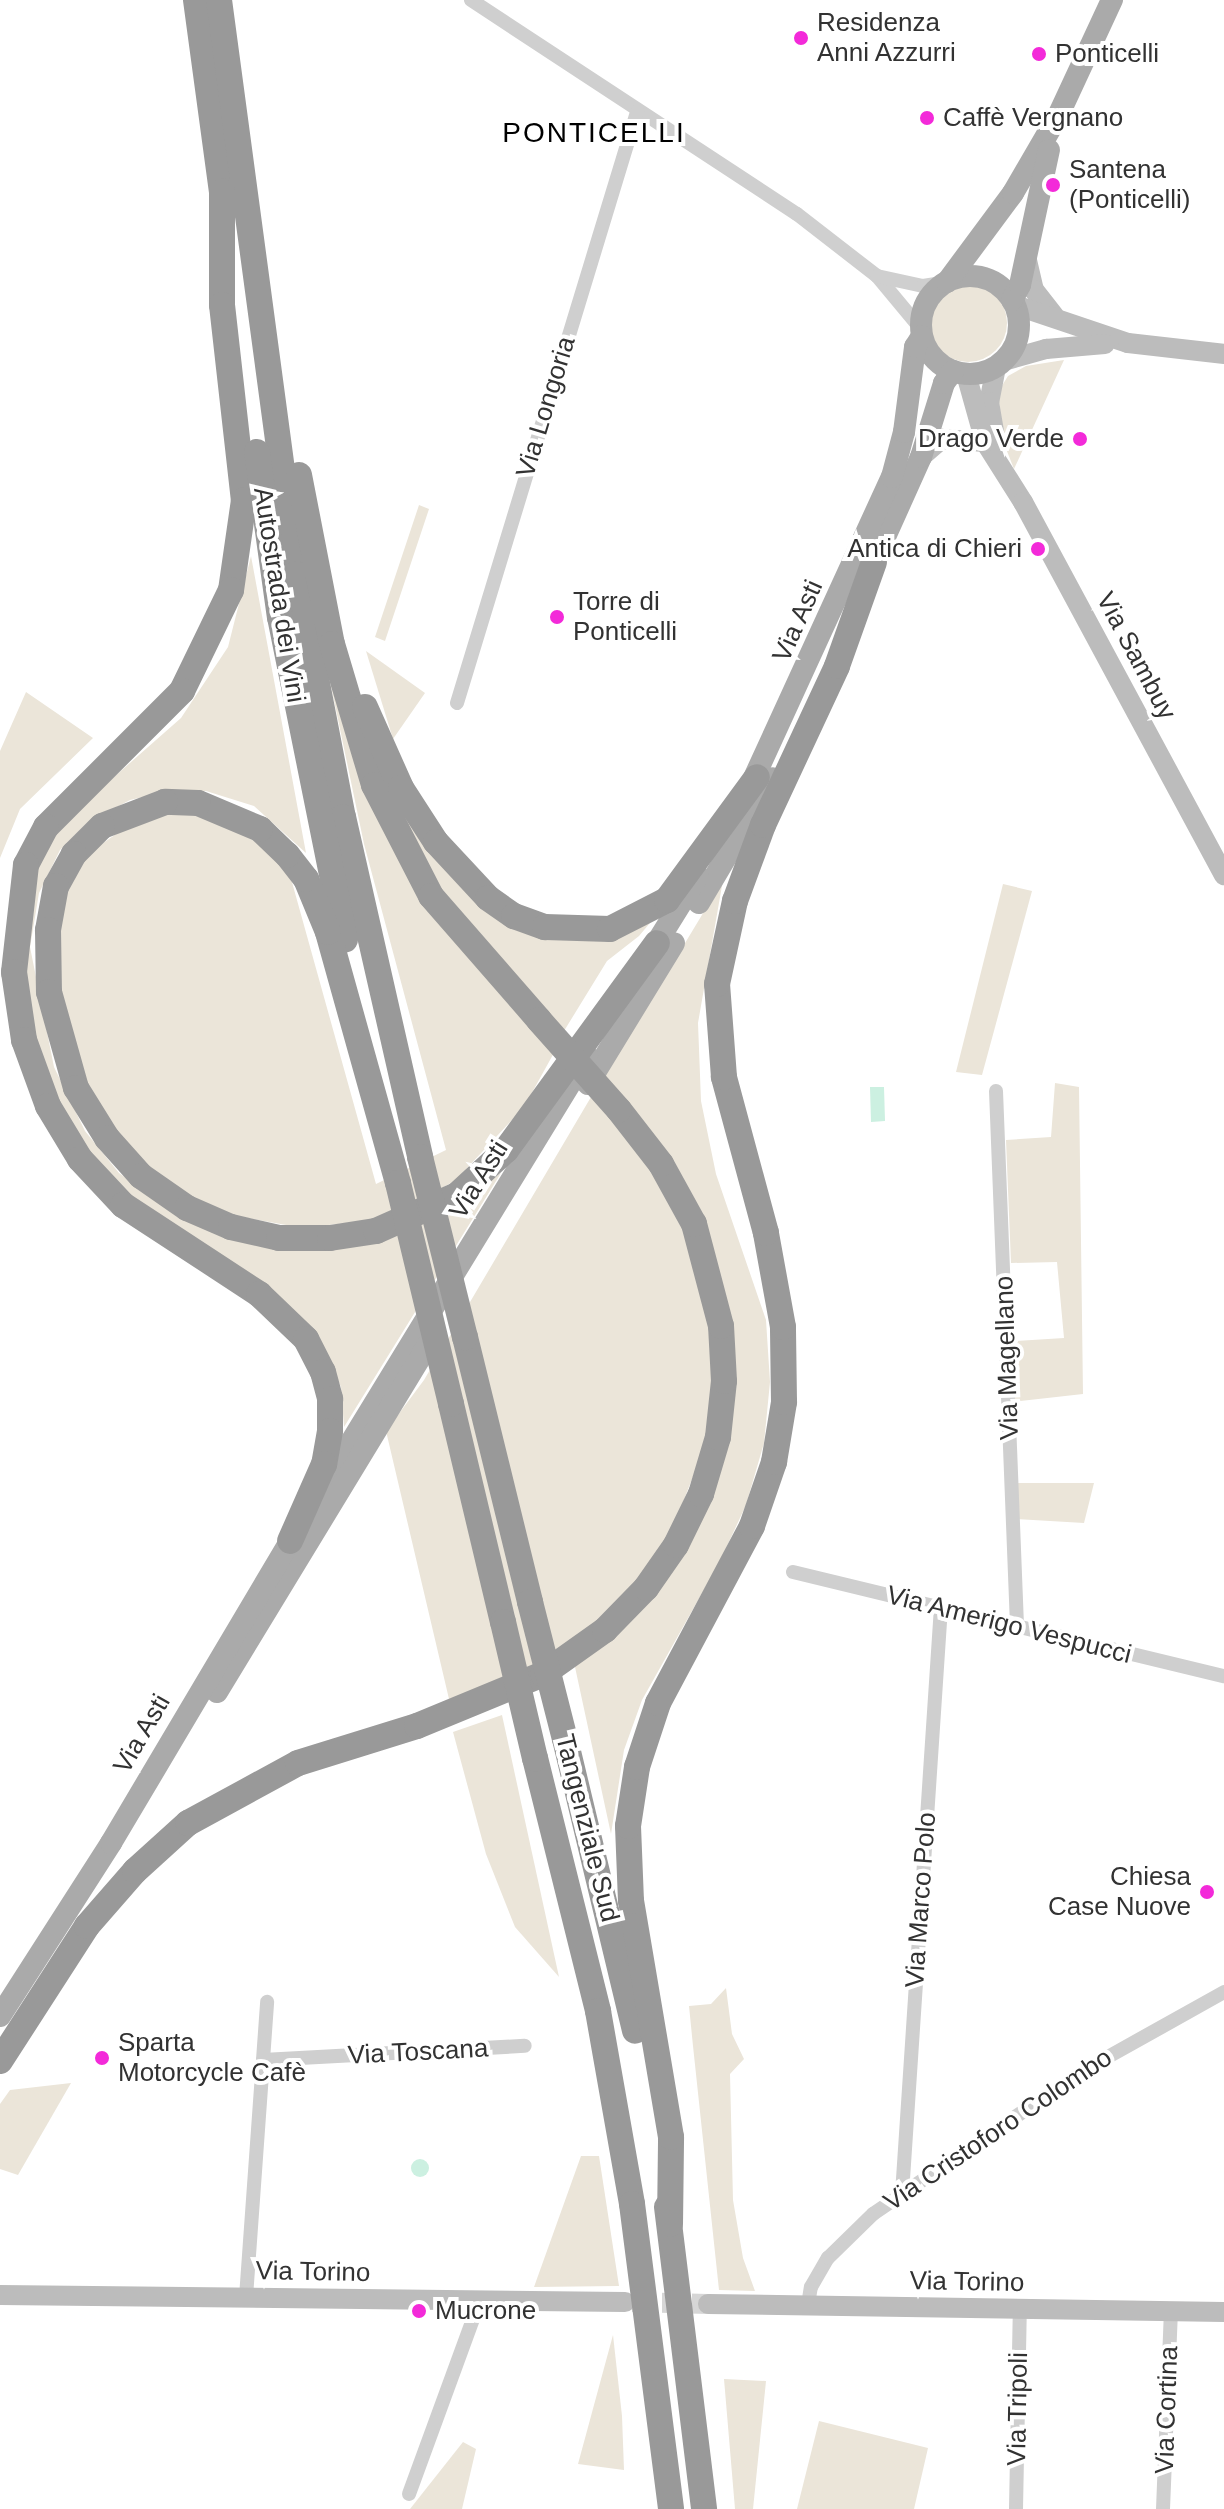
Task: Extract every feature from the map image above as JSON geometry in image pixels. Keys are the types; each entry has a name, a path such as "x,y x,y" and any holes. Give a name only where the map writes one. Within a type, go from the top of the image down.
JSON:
{"highway":[{"name":"Autostrada dei Vini","path":"196,0 280,617 398,1183"},
{"name":"Autostrada dei Vini","path":"219,0 252,255 313,674 420,1157"},
{"path":"222,191 222,305 243,488 241,540 231,590 212,639 182,691 46,827 26,865 14,972 34,1066 48,1106 80,1159 123,1205 259,1294 306,1339 323,1372 330,1399 330,1431 324,1464 290,1541"},
{"path":"0,2061 87,1926 135,1871 188,1823 298,1763 417,1726 543,1674 605,1630 646,1588 676,1545 701,1494 718,1437 724,1381 721,1326 694,1224 661,1164 619,1110 431,896 374,785 332,644 300,485 278,337 252,255"},
{"path":"300,485 367,712 401,788 461,873 514,916 578,931 610,929 642,916 684,882 757,777"},
{"path":"670,2224 671,2137 631,1901 628,1826 637,1767 658,1703 752,1526 774,1462 784,1402 783,1327 766,1233 724,1077 717,984 735,901 763,825 837,666 874,562"},
{"path":"398,1183 328,932 306,879 287,855 260,829 198,803 165,802 102,826 74,854 56,886 48,930 49,992 76,1088 107,1138 141,1176 187,1208 231,1227 279,1238 330,1238 376,1231 457,1195 506,1150 657,943"},
{"name":"Tangenziale Sud","path":"420,1157 630,2003 670,2224 704,2509"},
{"name":"Tangenziale Sud","path":"398,1183 601,2026 632,2204 671,2509"}],"main road":[{"path":"1059,114 1025,249 1020,285 1013,302 1018,335 1000,364 960,373 933,358 922,333 927,301 947,282 1013,193 1059,114 1112,0"},
{"path":"947,282 961,277 990,280 1013,302"},
{"name":"Via Asti","path":"0,2016 111,1843 290,1541 757,777 892,477 904,432 915,347 922,333"},
{"name":"Via Asti","path":"0,2039 122,1849 738,840 785,755 874,562 921,457 944,383 960,373"}],"street":[{"path":"471,0 637,112 797,214 877,276 922,333"},
{"name":"Via Longoria","path":"457,703 637,112"},
{"path":"1025,249 1034,290 1059,322"},
{"path":"877,276 923,286 947,282"},
{"path":"1013,302 1059,322 1128,343 1224,354"},
{"path":"1000,364 1046,349 1128,343"},
{"name":"Via Sambuy","path":"1000,364 989,402 1001,463"},
{"name":"Via Sambuy","path":"960,373 985,442 1001,463 1224,875"},
{"path":"921,457 942,439 985,442"},
{"name":"Via Magellano","path":"996,1091 1017,1626"},
{"name":"Via Amerigo Vespucci","path":"793,1572 1224,1676"},
{"name":"Via Marco Polo","path":"902,2194 941,1607"},
{"name":"Via Cristoforo Colombo","path":"808,2305 820,2270 846,2237 902,2194 1081,2072 1224,1992"},
{"path":"246,2297 267,2002"},
{"name":"Via Toscana","path":"263,2060 525,2046"},
{"name":"Via Torino","path":"0,2295 625,2302"},
{"path":"409,2494 480,2300"},
{"name":"Via Torino","path":"708,2304 1224,2312"},
{"name":"Via Tripoli","path":"1016,2509 1020,2309"},
{"name":"Via Cortina","path":"1163,2509 1171,2311"}],"shaded area":[{"path":"968,284 983,287 1000,301 1007,323 1004,338 990,355 968,362 953,359 936,345 929,323 932,308 946,291"},
{"path":"1064,360 1014,469 1003,441 998,392 1008,376 1026,366"},
{"path":"419,505 429,509 385,641 375,637"},
{"path":"251,556 306,853 254,806 206,791 169,791 130,800 87,823 60,850 39,893 30,947 54,1067 85,1131 119,1173 168,1209 288,1245 485,1184 501,1173 344,1427 341,1387 319,1337 284,1301 116,1186 77,1140 40,1065 21,958 32,876 55,829 181,718 228,647"},
{"path":"366,651 425,693 393,739"},
{"path":"326,662 378,816 555,1051 524,1107 455,1181 381,1219 303,1228 219,1213 162,1181 115,1136 82,1080 62,1015 58,907 80,859 145,814 187,812 222,822 268,849 290,875 376,1184 446,1150 364,844"},
{"path":"26,692 93,738 20,809 0,858 0,751"},
{"path":"393,792 438,856 548,936 660,911 639,936 607,961 564,1031 436,888"},
{"path":"723,880 698,1023 701,1101 716,1174 766,1320 770,1382 764,1443 746,1505 720,1561 642,1700 624,1750 611,1834 575,1667 715,1483 720,1282 605,1076"},
{"path":"1003,884 1032,891 982,1075 956,1072"},
{"path":"1055,1083 1079,1087 1083,1394 1012,1402 1014,1341 1064,1338 1057,1262 1011,1263 1006,1140 1051,1137"},
{"path":"870,1087 884,1087 885,1121 871,1122"},
{"path":"591,1097 649,1160 705,1277 716,1380 710,1433 671,1533 638,1582 568,1647 493,1686 449,1699 386,1431 424,1380"},
{"path":"1016,1483 1094,1483 1084,1523 1016,1519"},
{"path":"502,1715 559,1977 515,1927 486,1854 453,1732"},
{"path":"726,1988 732,2034 744,2059 730,2074 733,2200 743,2258 755,2291 719,2290 689,2006 711,2004"},
{"path":"71,2083 18,2175 0,2169 0,2104 10,2090"},
{"path":"581,2156 599,2156 619,2286 534,2287"},
{"path":"416,2159 424,2159 429,2168 427,2175 416,2177 411,2172 411,2164"},
{"path":"613,2335 622,2416 624,2470 578,2464"},
{"path":"724,2379 766,2381 753,2509 735,2509"},
{"path":"819,2421 928,2448 914,2509 797,2509"},
{"path":"463,2442 476,2449 462,2509 410,2509"}],"tunnel":[{"path":"632,2302 708,2304"}],"place":[{"name":"Residenza Anni Azzurri","path":"801,38"},
{"name":"Ponticelli","path":"1039,54"},
{"name":"Caffè Vergnano","path":"927,118"},
{"name":"Santena (Ponticelli)","path":"1053,185"},
{"name":"Drago Verde","path":"1080,439"},
{"name":"Antica di Chieri","path":"1038,549"},
{"name":"Torre di Ponticelli","path":"557,617"},
{"name":"Chiesa Case Nuove","path":"1207,1892"},
{"name":"Sparta Motorcycle Cafè","path":"102,2058"},
{"name":"Mucrone","path":"419,2311"}],"district":[{"name":"PONTICELLI","path":"594,133"}]}
